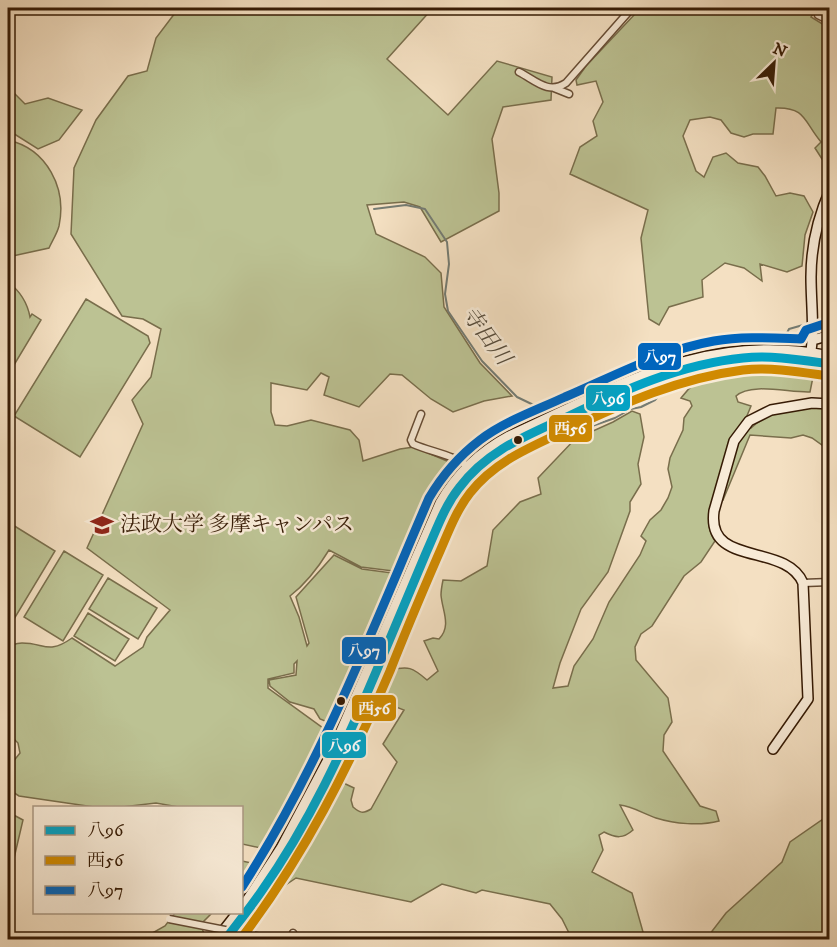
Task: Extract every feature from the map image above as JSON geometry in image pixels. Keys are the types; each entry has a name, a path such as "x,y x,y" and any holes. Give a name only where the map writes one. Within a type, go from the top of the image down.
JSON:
{"street":[{"path":"554,88 566,83 632,8"},
{"path":"818,15 830,21"},
{"path":"519,72 534,83 569,94"},
{"path":"810,356 813,340 811,277 813,250 818,222 830,190"},
{"path":"813,340 830,335"},
{"path":"225,939 253,905 284,850 338,738 440,503 453,483 489,448 509,436 674,363 718,352 752,349 830,356"},
{"path":"810,356 830,364"},
{"path":"773,749 808,699 803,583 791,567 723,543 712,523 735,441 749,421 771,410 812,403 830,404"},
{"path":"421,414 411,440 413,444 456,458 470,468"},
{"path":"803,583 830,582"},
{"path":"243,907 284,850"},
{"path":"216,939 236,914"},
{"path":"167,919 276,939"}],"green space":[{"path":"163,8 432,9 387,59 448,115 497,61 552,77 551,100 503,107 492,139 499,211 441,242 420,207 404,202 367,205 376,234 425,257 441,273 444,307 480,363 512,396 484,401 453,412 431,399 402,375 390,374 359,407 324,395 329,377 321,373 307,390 271,383 271,412 275,425 287,426 311,420 350,430 359,440 363,461 414,447 447,461 450,468 430,504 401,572 361,567 329,550 312,575 290,596 307,646 309,643 296,597 334,555 362,569 400,574 361,668 352,671 330,723 320,719 314,709 290,702 270,686 269,680 296,675 297,661 294,664 294,673 268,679 268,688 327,731 327,741 270,850 243,844 243,806 173,806 156,803 130,806 87,806 19,796 8,789 8,768 20,753 18,743 8,733 8,646 30,643 52,647 72,638 115,666 143,647 147,637 170,610 87,548 143,424 132,400 151,377 161,329 143,319 122,316 71,234 74,168 96,120 128,76 147,71 156,38 175,13"},
{"path":"638,8 817,8 811,17 829,28 829,156 822,159 815,148 821,142 807,122 799,113 786,108 776,108 773,134 753,134 744,137 731,133 721,120 710,117 690,120 683,136 696,171 704,177 713,157 726,153 738,163 758,167 776,196 790,193 804,196 813,212 805,235 802,266 787,272 760,264 762,281 744,268 725,263 702,280 703,297 669,307 659,325 649,319 641,238 648,210 570,174 580,147 597,136 593,121 603,102 596,81 577,85 576,80"},
{"path":"8,67 12,69 12,91 25,104 48,98 82,110 59,140 38,149 8,130"},
{"path":"8,140 34,152 43,161 57,184 61,212 58,229 49,248 8,257"},
{"path":"8,282 22,297 30,317 32,314 41,320 8,375"},
{"path":"86,299 148,336 150,343 80,457 14,416"},
{"path":"762,366 814,372 810,392 761,389 743,392 736,396 738,402 751,406 744,423 751,428 768,416 778,413 829,406 829,450 812,438 803,435 791,438 750,435 723,500 715,497 713,503 709,525 715,541 701,562 684,576 652,626 641,634 635,647 636,660 668,698 672,722 664,735 663,751 700,806 716,811 719,821 696,824 671,822 620,805 633,830 623,836 604,832 599,835 603,850 592,872 632,893 645,939 572,939 562,919 550,904 482,890 476,893 442,884 411,902 296,878 284,886 276,885 335,779 354,788 351,800 353,807 362,812 371,809 397,762 383,744 404,710 386,703 389,670 410,669 418,672 427,680 438,671 424,641 439,639 445,629 441,595 443,580 461,581 487,566 493,530 520,502 541,494 538,478 575,439 632,411 640,414 644,437 638,464 641,484 630,502 630,511 608,572 581,609 553,688 568,686 574,666 593,639 609,602 640,555 646,541 641,536 650,520 661,510 668,498 672,487 668,469 670,458 683,430 684,418 692,406 690,401 681,398 698,381 717,372"},
{"path":"8,522 55,551 8,629"},
{"path":"64,551 103,575 63,641 24,617"},
{"path":"108,578 157,608 138,639 89,609"},
{"path":"88,613 129,639 115,661 74,636"},
{"path":"8,812 23,820 8,884"},
{"path":"829,815 829,939 706,939 726,913 782,862 790,842"},
{"path":"243,861 261,865 243,893"},
{"path":"174,914 211,914 201,924 204,939 140,940 165,926"}],"waterway":[{"name":"寺田川","path":"374,209 406,205 425,209 447,242 449,264 445,294 448,311 482,361 517,397 542,409"},
{"name":"寺田川","path":"830,295 827,299 830,310"},
{"name":"寺田川","path":"822,321 830,319"},
{"name":"寺田川","path":"783,341 789,329 803,325"},
{"name":"寺田川","path":"563,427 575,432 641,407 655,400 672,380"}],"transit line":[{"name":"八97","path":"243,885 296,794 320,746 429,498 445,474 465,453 480,440 510,421 657,357 695,345 725,339 801,339 806,330 827,323"},
{"name":"八96","path":"225,940 257,898 310,813 351,729 441,519 454,495 482,463 524,437 611,397 675,372 720,361 754,357 786,358 830,364"},
{"name":"西56","path":"240,940 285,876 324,810 374,707 452,524 465,500 480,482 502,463 527,449 610,410 675,385 720,374 754,369 786,370 828,376"}],"place":[{"name":"法政大学 多摩キャンパス","path":"102,525"}]}
